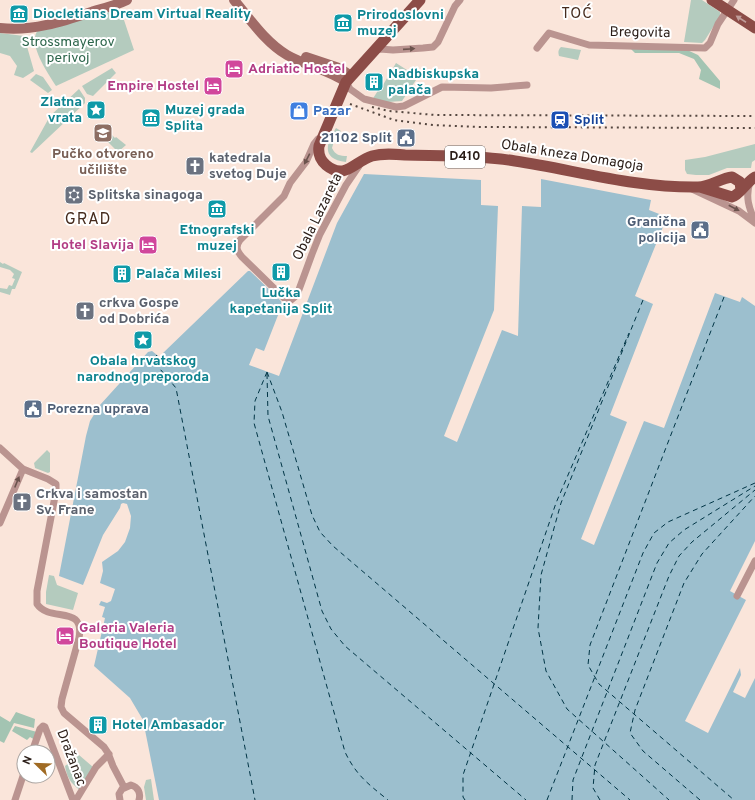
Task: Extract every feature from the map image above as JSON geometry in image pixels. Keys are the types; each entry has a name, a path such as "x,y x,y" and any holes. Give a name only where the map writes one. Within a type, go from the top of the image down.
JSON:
{"main road":[{"name":"D410","path":"323,133 348,79 420,0"},
{"path":"712,0 755,28"},
{"name":"Obala kneza Domagoja","path":"323,133 319,143 318,152 322,161 338,171 351,169 373,156 387,154 499,159 514,160 632,183 699,187 729,197 736,196 741,190 740,182 732,177 699,187"},
{"name":"D410","path":"741,190 754,178"}],"street":[{"path":"0,28 18,29 38,27 127,0"},
{"path":"234,0 263,35 289,56 348,79 350,89 364,99 386,106 404,106 442,87 491,88 527,85"},
{"path":"374,50 424,48 433,46 438,42 455,6 460,0"},
{"path":"728,10 734,0"},
{"name":"Bregovita","path":"537,48 550,33 589,45 701,48 708,46 718,24 728,10"},
{"name":"Obala Lazareta","path":"323,133 314,144 306,162 290,183 284,196 240,240 237,245 238,252 281,296 288,300 293,299 298,293 325,224 352,175 364,160"},
{"path":"754,178 748,187 747,198 755,223"},
{"name":"Obala kneza Domagoja","path":"686,186 739,211 755,223"},
{"path":"0,448 23,469 54,482 56,487 37,591 37,604 44,611 73,618 80,624 81,629 79,638 61,707 64,713 104,747 109,754 113,766 124,787"},
{"path":"0,522 23,469"},
{"path":"737,596 755,561"},
{"name":"Dražanac","path":"35,744 40,729 43,726 46,729 52,744"},
{"path":"76,800 96,767 109,754"},
{"name":"Dražanac","path":"56,755 73,800"},
{"path":"15,800 20,784"},
{"path":"120,800 119,794 124,787 131,785 137,788 140,794 139,800"}],"green space":[{"path":"691,0 702,0 720,12 720,16 702,43 684,42"},
{"name":"Strossmayerov perivoj","path":"119,8 134,50 56,86 44,66 37,50 35,36 38,30"},
{"path":"0,33 24,36 34,71 23,78 14,75 17,66 10,56 0,53"},
{"path":"561,47 581,50 578,60 559,56 558,51"},
{"path":"630,48 685,49 698,55 720,81 720,89 699,79 701,70 694,59 679,53 635,53"},
{"path":"396,63 418,77 402,101 388,102 372,100 379,89 380,90"},
{"name":"Zlatna vrata","path":"112,68 116,73 93,96 87,94 82,86"},
{"path":"36,74 43,77 52,90 48,93 30,80"},
{"path":"79,89 85,98 85,103 32,153 30,152 50,116"},
{"path":"336,128 341,131 334,141 332,148 338,155 347,156 346,162 332,158 329,154 328,145"},
{"path":"112,135 126,145 118,152 105,139"},
{"path":"755,144 755,160 752,162 751,168 727,168 709,175 687,174 685,170 685,160 705,157"},
{"path":"0,262 22,272 15,289 12,289 10,295 0,292 0,288 7,289 9,285 12,286 15,279 12,278 14,274 10,270 0,267"},
{"path":"47,450 50,453 50,472 48,473 35,468 34,463"},
{"path":"49,575 54,576 57,585 78,593 73,610 46,604 46,592"},
{"path":"16,712 35,719 34,728 14,723 4,743 0,741 0,716 10,722"},
{"path":"15,726 37,732 35,740 30,737 27,740 12,731"},
{"path":"79,755 93,767 80,790 70,780 65,766"},
{"path":"151,779 154,800 146,800 144,787 146,780"}],"water":[{"path":"364,174 481,180 481,205 498,206 494,310 444,436 457,442 502,330 518,336 522,206 541,207 541,179 651,200 649,210 667,217 635,296 653,304 610,415 627,422 581,539 594,545 644,421 664,428 715,293 740,302 742,297 755,306 755,541 730,591 746,600 685,721 708,733 740,668 741,675 733,692 745,698 755,678 755,800 159,800 143,720 130,698 94,666 105,618 102,617 105,607 99,605 101,601 107,603 111,601 115,589 100,583 103,571 102,562 118,551 125,542 130,528 131,516 127,504 121,504 103,535 83,585 59,576 90,421 100,405 148,352 152,351 164,359 165,356 163,353 248,271 250,271 281,301 282,305 264,351 256,348 249,365 279,376 337,223"}],"ferry route":[{"path":"724,297 590,645 588,665 599,684 734,800"},
{"path":"643,300 561,503 541,575 538,628 546,671 567,709 669,800"},
{"path":"465,800 463,797 463,775 556,503 629,333"},
{"path":"157,355 154,359 155,363 176,388 255,800"},
{"path":"267,372 282,412 312,515 320,532 333,546 630,800"},
{"path":"267,372 255,401 254,423 345,752 363,779 388,800"},
{"path":"267,374 268,416 322,611 331,629 345,646 526,800"},
{"path":"547,800 643,553 654,533 668,522 755,483"},
{"path":"572,800 573,780 657,563 669,543 684,530 755,486"},
{"path":"600,800 593,788 595,765 669,576 679,556 692,542 755,490"},
{"path":"700,800 643,751 630,733 635,710 684,583 702,554 755,496"}],"railway":[{"path":"350,104 394,120 433,125 479,127 755,128"},
{"path":"372,107 389,111 435,115 755,116"}],"place":[{"name":"Diocletians Dream Virtual Reality","path":"19,14"},
{"name":"Prirodoslovni muzej","path":"343,23"},
{"name":"Adriatic Hostel","path":"234,69"},
{"name":"Nadbiskupska palača","path":"374,82"},
{"name":"Empire Hostel","path":"213,86"},
{"name":"Zlatna vrata","path":"96,110"},
{"name":"Pazar","path":"299,111"},
{"name":"Muzej grada Splita","path":"151,118"},
{"name":"Split","path":"560,120"},
{"name":"Pučko otvoreno učilište","path":"103,133"},
{"name":"21102 Split","path":"406,138"},
{"name":"katedrala svetog Duje","path":"195,166"},
{"name":"Splitska sinagoga","path":"74,195"},
{"name":"Etnografski muzej","path":"217,209"},
{"name":"Granična policija","path":"700,230"},
{"name":"Hotel Slavija","path":"148,245"},
{"name":"Lučka kapetanija Split","path":"281,272"},
{"name":"Palača Milesi","path":"122,274"},
{"name":"crkva Gospe od Dobrića","path":"85,311"},
{"name":"Obala hrvatskog narodnog preporoda","path":"143,340"},
{"name":"Porezna uprava","path":"33,409"},
{"name":"Crkva i samostan Sv. Frane","path":"22,502"},
{"name":"Galeria Valeria Boutique Hotel","path":"65,636"},
{"name":"Hotel Ambasador","path":"98,725"}],"district":[{"name":"TOĆ","path":"577,14"},
{"name":"GRAD","path":"88,220"}]}
